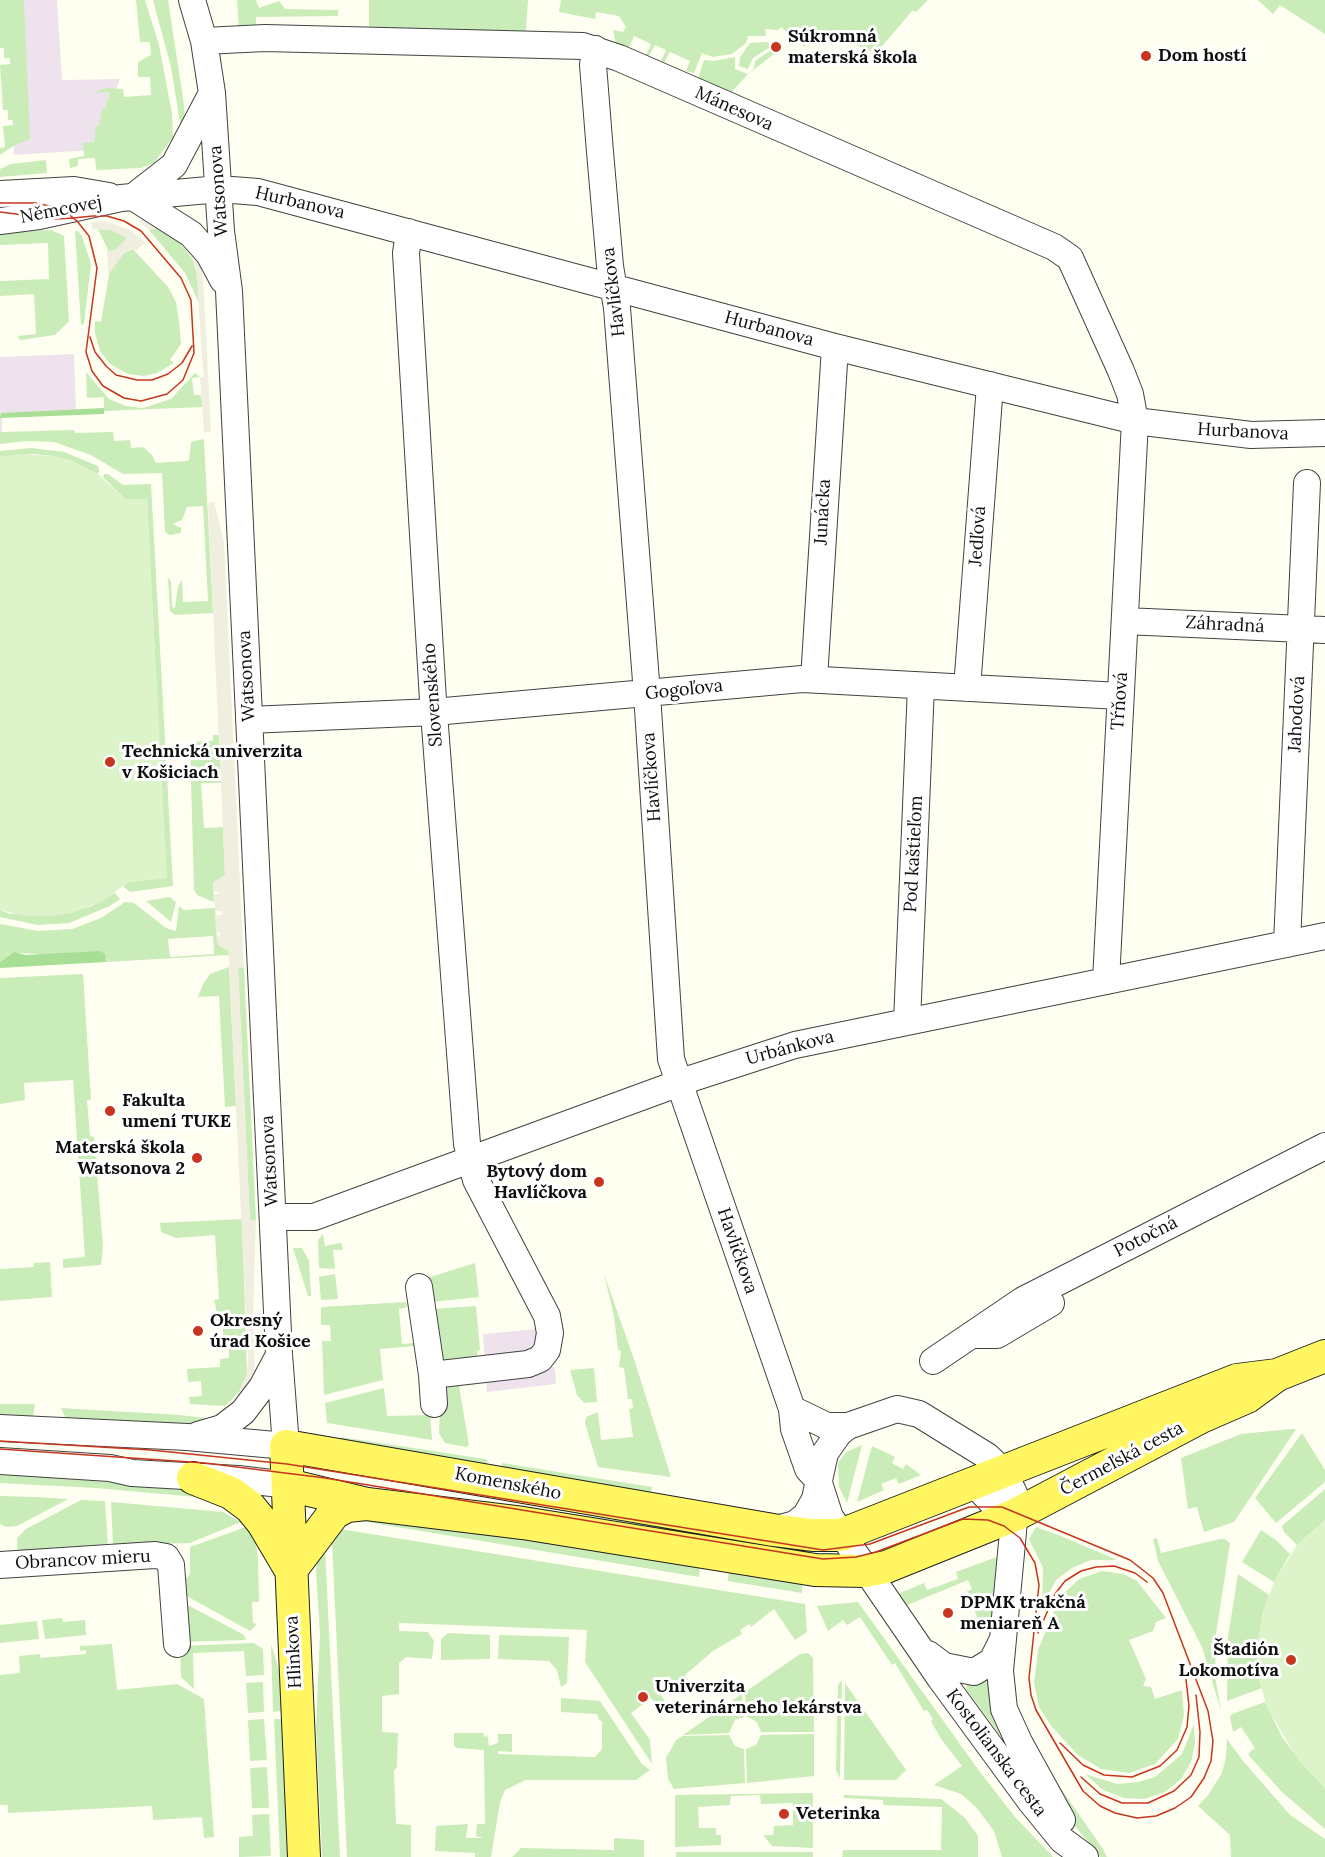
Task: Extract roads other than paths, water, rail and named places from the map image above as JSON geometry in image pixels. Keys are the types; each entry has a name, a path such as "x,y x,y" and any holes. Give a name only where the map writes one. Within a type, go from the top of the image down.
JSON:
{"main road":[{"name":"Čermeľská cesta","path":"1004,1472 1237,1380 1277,1375 1325,1356"},
{"name":"Čermeľská cesta","path":"964,1537 1012,1522 1201,1417 1247,1397 1277,1375"},
{"name":"Hlinkova","path":"286,1446 304,1857"},
{"name":"Komenského","path":"286,1446 812,1535 841,1534 1004,1472"},
{"path":"193,1478 231,1493 250,1507 263,1523 291,1570 336,1511 347,1506 367,1504"},
{"name":"Komenského","path":"288,1485 367,1504 523,1523 816,1570 866,1571 886,1568 964,1537"}],"street":[{"name":"Watsonova","path":"192,0 204,41 212,93 220,231 228,291 279,1354 286,1446"},
{"name":"Mánesova","path":"204,41 235,38 568,44 595,49 1063,252 1074,264 1121,371 1130,394 1135,421"},
{"name":"Havlíčkova","path":"595,49 593,65 646,694 671,1059 792,1409 794,1429 808,1469 818,1480 826,1507 841,1534 866,1571"},
{"name":"Němcovej","path":"0,195 74,190 127,197 174,165 212,93"},
{"name":"Němcovej","path":"0,221 23,219 127,197 219,189"},
{"name":"Hurbanova","path":"219,189 275,195 835,347 1135,421 1251,435 1325,433"},
{"path":"127,197 191,234 213,261 228,291"},
{"name":"Slovenského","path":"409,232 406,253 434,712 469,1158 476,1180 538,1294 550,1324 550,1342 544,1355 528,1364 432,1375"},
{"name":"Junácka","path":"814,679 835,347"},
{"name":"Jedľová","path":"967,688 990,385"},
{"name":"Tŕňová","path":"1106,981 1135,421"},
{"name":"Jahodová","path":"1287,944 1313,629 1307,483"},
{"name":"Záhradná","path":"1125,621 1313,629"},
{"name":"Gogoľova","path":"249,720 434,712 814,679 1120,696"},
{"name":"Pod kaštieľom","path":"908,1022 921,686"},
{"name":"Urbánkova","path":"273,1217 314,1217 469,1158 679,1083 795,1045 1325,936"},
{"name":"Potočná","path":"933,1361 1023,1300 1325,1146"},
{"name":"Potočná","path":"970,1334 991,1336 1010,1329 1044,1306 1325,1164"},
{"path":"419,1287 434,1404"},
{"name":"Watsonova","path":"187,1437 215,1431 237,1418 262,1387 279,1354"},
{"path":"792,1409 827,1426 848,1426"},
{"path":"773,1530 795,1524 806,1515 815,1498 825,1453 839,1433 848,1426 890,1411 904,1409 919,1414 971,1446 997,1464 1004,1472"},
{"name":"Komenského","path":"0,1428 187,1437 286,1446"},
{"name":"Komenského","path":"0,1461 110,1468 132,1473 238,1479 288,1485"},
{"name":"Kostolianska cesta","path":"1004,1472 1015,1494 999,1671 1004,1710 1028,1760 1084,1855"},
{"path":"974,1484 1012,1522"},
{"name":"Obrancov mieru","path":"0,1565 155,1555 166,1557 171,1565 177,1644"},
{"name":"Kostolianska cesta","path":"866,1571 1031,1802 1062,1840 1084,1855"},
{"name":"Kostolianska cesta","path":"919,1645 944,1666 974,1672 992,1661 1002,1641"}],"tram line":[{"path":"0,203 35,203 55,207 69,214 73,218 77,221 89,236 97,268 86,352 92,371 103,386 124,398 141,401 167,394 183,380 194,353 191,300 181,278 141,231 124,221 107,216 93,216 73,218 56,219 0,212"},
{"path":"90,337 95,352 106,366 116,375 137,380 152,380 168,374 182,363 192,346"},
{"path":"0,1441 151,1450 287,1464 823,1550 870,1544 969,1507 1002,1507 1130,1560 1153,1578 1163,1593 1208,1711 1213,1741 1211,1761 1204,1778 1191,1797 1175,1808 1156,1816 1137,1818 1115,1813 1100,1806 1083,1791 1036,1710 1031,1695 1029,1678 1039,1585 1035,1563 1020,1538 1004,1526 988,1520 963,1519 876,1552 856,1557 823,1559 325,1478 205,1463 0,1449"},
{"path":"1038,1633 1055,1594 1065,1581 1081,1571 1114,1566 1135,1573 1147,1582"},
{"path":"1060,1743 1083,1765 1104,1775 1132,1777 1160,1766 1177,1750 1187,1727 1189,1706 1184,1662"},
{"path":"1081,1777 1100,1794 1122,1803 1148,1803 1174,1791 1191,1775 1199,1757 1200,1732 1196,1695"}],"place":[{"name":"Súkromná materská škola","path":"776,47"},
{"name":"Dom hostí","path":"1146,56"},
{"name":"Technická univerzita v Košiciach","path":"110,762"},
{"name":"Fakulta umení TUKE","path":"110,1111"},
{"name":"Materská škola Watsonova 2","path":"197,1158"},
{"name":"Bytový dom Havlíčkova","path":"599,1182"},
{"name":"Okresný úrad Košice","path":"198,1331"},
{"name":"DPMK trakčná meniareň A","path":"948,1613"},
{"name":"Štadión Lokomotíva","path":"1291,1660"},
{"name":"Univerzita veterinárneho lekárstva","path":"643,1697"},
{"name":"Veterinka","path":"784,1814"}]}
